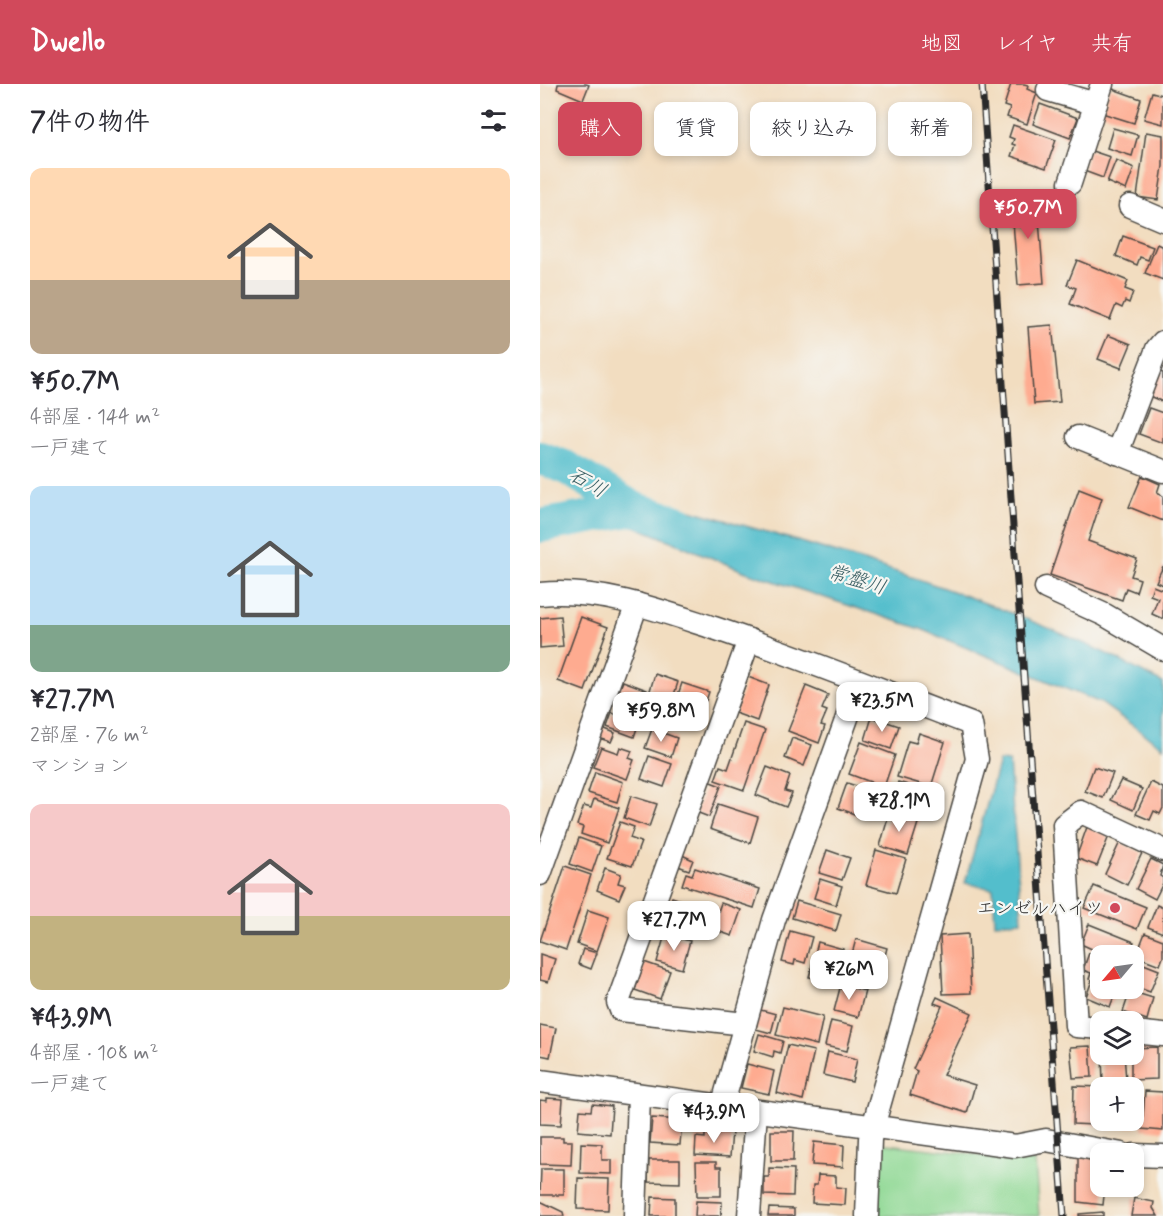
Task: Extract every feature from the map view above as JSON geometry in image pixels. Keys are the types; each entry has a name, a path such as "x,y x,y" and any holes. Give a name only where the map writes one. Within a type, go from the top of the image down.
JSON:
{"street":[{"path":"1048,90 1099,94 1070,183"},
{"path":"1130,206 1163,220"},
{"path":"1117,453 1157,349 1163,342"},
{"path":"1078,437 1163,471"},
{"path":"1046,588 1105,615 1163,649"},
{"path":"540,594 566,592 637,604 749,640 971,724 977,759 870,1139 867,1216"},
{"path":"540,874 637,604"},
{"path":"745,1024 621,1010 618,1002 749,640"},
{"path":"722,1107 774,920 860,682"},
{"path":"1090,1027 1076,1026 1064,825 1081,812 1163,850"},
{"path":"1144,1033 1163,1035"},
{"path":"540,1082 1015,1146 1046,1140 1090,1148"},
{"path":"635,1216 639,1095"},
{"path":"749,1216 756,1111"},
{"path":"1144,1155 1163,1156"}],"green space":[{"path":"878,1143 1035,1161 1039,1216 876,1216"}],"water":[{"path":"641,496 812,545 925,581 1036,623 1099,650 1163,683 1163,747 1101,703 921,629 746,572 632,525"},
{"path":"999,761 1009,762 1022,921 995,923 993,889 965,883"}],"building":[{"path":"558,84 589,85 583,100 557,89"},
{"path":"1011,84 1028,85 1027,89 1037,93 1027,124 1007,117 1010,108 1004,106"},
{"path":"1110,88 1141,99 1134,123 1102,113"},
{"path":"1152,92 1163,95 1163,124 1144,119"},
{"path":"1040,104 1078,118 1070,138 1033,124"},
{"path":"1013,125 1056,140 1046,168 1011,156 1015,145 1012,144 1014,139 1009,137"},
{"path":"1113,128 1138,135 1132,156 1107,148"},
{"path":"1146,132 1163,135 1163,166 1158,200 1137,197"},
{"path":"1089,150 1110,157 1103,178 1084,171"},
{"path":"1116,160 1134,168 1126,190 1107,182"},
{"path":"1037,195 1044,283 1018,285 1011,197"},
{"path":"1123,236 1153,247 1148,260 1140,257 1137,265 1116,256"},
{"path":"1157,244 1163,247 1163,280 1145,273"},
{"path":"1077,260 1128,281 1125,289 1133,292 1129,303 1125,301 1122,308 1116,305 1110,320 1070,304 1076,288 1067,285"},
{"path":"1052,325 1060,402 1034,404 1028,327"},
{"path":"1108,335 1131,344 1121,368 1098,359"},
{"path":"1158,371 1163,373 1163,402 1147,395"},
{"path":"1149,408 1163,413 1163,443 1139,434"},
{"path":"1142,476 1160,484 1157,493 1163,496 1163,521 1129,507"},
{"path":"1079,489 1102,498 1088,541 1137,559 1131,576 1140,579 1136,592 1126,588 1122,600 1050,575"},
{"path":"1163,566 1163,585 1156,582"},
{"path":"1153,586 1163,590 1163,619 1152,614 1158,598 1150,595"},
{"path":"560,616 563,646 540,648 540,618"},
{"path":"581,617 608,627 585,691 558,681"},
{"path":"655,674 678,682 667,718 644,710"},
{"path":"748,677 769,685 757,721 735,713"},
{"path":"623,681 647,690 641,706 617,697"},
{"path":"682,683 709,692 698,724 671,715"},
{"path":"806,686 828,695 822,709 827,711 821,725 825,726 819,743 788,731"},
{"path":"623,709 641,716 634,737 607,727 612,713 621,716"},
{"path":"872,717 899,726 891,749 865,740"},
{"path":"744,723 765,730 744,790 715,780 720,766 728,769"},
{"path":"600,727 615,733 611,742 596,737"},
{"path":"652,729 677,738 671,757 645,748"},
{"path":"919,733 945,742 931,787 897,777 908,741 916,743"},
{"path":"792,738 812,745 804,766 785,758"},
{"path":"861,742 895,755 884,787 849,774"},
{"path":"601,747 618,753 620,747 632,751 629,758 634,760 627,779 593,767"},
{"path":"649,756 672,764 664,787 641,779"},
{"path":"767,767 790,776 785,791 792,793 786,807 756,795"},
{"path":"1094,767 1113,773 1103,798 1085,791"},
{"path":"595,772 623,782 617,802 588,793"},
{"path":"1121,780 1142,789 1133,810 1111,800"},
{"path":"708,781 721,786 709,817 696,812"},
{"path":"898,782 928,791 922,813 891,804"},
{"path":"1151,782 1163,788 1163,808 1160,814 1154,811 1150,820 1136,814"},
{"path":"847,783 866,789 857,815 838,808"},
{"path":"631,796 657,804 649,827 624,818"},
{"path":"594,799 619,808 607,843 581,834 583,827 577,825 584,806 591,808"},
{"path":"718,804 758,817 750,843 710,829"},
{"path":"890,811 919,820 908,855 880,846"},
{"path":"620,822 634,827 630,838 641,842 632,866 607,858"},
{"path":"1087,827 1109,836 1097,866 1076,858"},
{"path":"579,838 601,846 592,872 570,864"},
{"path":"1120,842 1142,853 1127,885 1105,874"},
{"path":"827,850 850,858 842,880 819,873"},
{"path":"876,850 906,859 896,893 866,885"},
{"path":"682,855 693,860 689,870 678,866"},
{"path":"1151,859 1163,865 1160,876 1163,878 1163,883 1155,899 1136,889"},
{"path":"565,866 591,875 566,950 540,941"},
{"path":"605,868 621,874 618,883 625,885 619,899 597,890"},
{"path":"695,868 760,889 754,908 682,885 686,873 692,875"},
{"path":"820,879 842,886 836,905 814,898"},
{"name":"エンゼルハイツ","path":"1094,886 1146,907 1137,929 1084,908"},
{"path":"672,897 692,904 683,932 662,925"},
{"path":"797,901 841,914 836,931 792,918"},
{"path":"721,903 741,910 732,936 712,929"},
{"path":"1157,905 1163,908 1163,933 1148,927"},
{"path":"588,910 609,917 597,951 577,944"},
{"path":"1089,924 1134,942 1133,945 1090,945 1090,948 1081,944"},
{"path":"790,931 812,937 805,963 795,960 794,965 782,962"},
{"path":"1145,933 1163,940 1163,957 1160,965 1144,959 1144,945 1140,945"},
{"path":"665,934 690,941 682,969 657,962"},
{"path":"968,934 971,993 943,994 940,936"},
{"path":"856,939 887,948 879,978 848,969"},
{"path":"818,942 843,949 834,983 809,977"},
{"path":"583,949 597,953 591,969 578,964"},
{"path":"1089,953 1090,973 1083,970"},
{"path":"540,954 555,959 548,982 540,980"},
{"path":"644,962 670,971 660,999 635,990"},
{"path":"1144,964 1159,970 1150,992 1144,990"},
{"path":"841,984 865,991 858,1017 834,1011"},
{"path":"1090,986 1090,999 1086,997"},
{"path":"1144,995 1153,998 1147,1020 1144,1019 1144,1011 1123,1011 1127,999 1144,999"},
{"path":"937,997 972,1013 943,1075 975,1085 967,1113 910,1095 917,1071 913,1069 942,1006 934,1003"},
{"path":"1091,999 1113,999 1110,1007"},
{"path":"783,1007 823,1017 817,1045 776,1035"},
{"path":"757,1009 776,1014 771,1033 752,1028"},
{"path":"831,1021 853,1026 847,1051 825,1046"},
{"path":"540,1025 556,1028 550,1057 540,1055"},
{"path":"759,1034 783,1041 780,1053 774,1051 773,1057 754,1051"},
{"path":"788,1045 814,1051 803,1100 777,1093"},
{"path":"1090,1046 1092,1077 1073,1078 1070,1047"},
{"path":"1157,1047 1157,1079 1131,1077 1131,1065 1144,1065 1144,1048"},
{"path":"828,1052 857,1059 852,1082 823,1075"},
{"path":"747,1064 774,1071 769,1094 741,1088"},
{"path":"1102,1065 1125,1065 1126,1077 1103,1077"},
{"path":"1074,1086 1090,1087 1090,1125 1073,1124"},
{"path":"1145,1091 1163,1092 1163,1131 1144,1129"},
{"path":"547,1098 563,1099 561,1125 540,1124 540,1100 547,1101"},
{"path":"592,1104 612,1106 610,1134 578,1131 580,1110 591,1111"},
{"path":"652,1118 682,1120 680,1145 650,1143"},
{"path":"705,1130 732,1131 730,1157 695,1155 696,1137 705,1138"},
{"path":"771,1131 794,1131 793,1161 771,1161"},
{"path":"540,1137 563,1137 563,1141 572,1141 571,1165 540,1164"},
{"path":"814,1142 844,1145 843,1167 812,1165"},
{"path":"581,1143 602,1144 602,1160 611,1160 611,1174 580,1173"},
{"path":"1078,1156 1090,1158 1090,1197 1104,1197 1103,1205 1078,1202"},
{"path":"649,1160 680,1160 680,1183 648,1182"},
{"path":"696,1162 716,1162 716,1167 721,1167 721,1196 697,1196"},
{"path":"769,1168 794,1169 793,1196 764,1195 764,1177 769,1177"},
{"path":"541,1169 564,1169 564,1195 540,1195"},
{"path":"818,1175 836,1176 836,1187 846,1188 845,1205 812,1203 813,1185 817,1185"},
{"path":"578,1178 609,1179 608,1210 577,1209"},
{"path":"652,1197 675,1198 675,1216 651,1216"},
{"path":"1134,1198 1154,1202 1153,1208 1158,1216 1131,1216"},
{"path":"540,1201 563,1212 564,1216 540,1216"},
{"path":"696,1201 722,1202 721,1216 695,1216"},
{"path":"769,1208 794,1209 794,1216 768,1216"},
{"path":"1103,1212 1103,1216 1079,1216 1079,1214"}],"waterway":[{"name":"石川","path":"540,458 565,467 635,509"},
{"name":"常盤川","path":"540,526 635,509 680,523"}],"railway":[{"path":"982,84 1064,1216"}],"place":[{"name":"エンゼルハイツ","path":"1115,908"}]}
